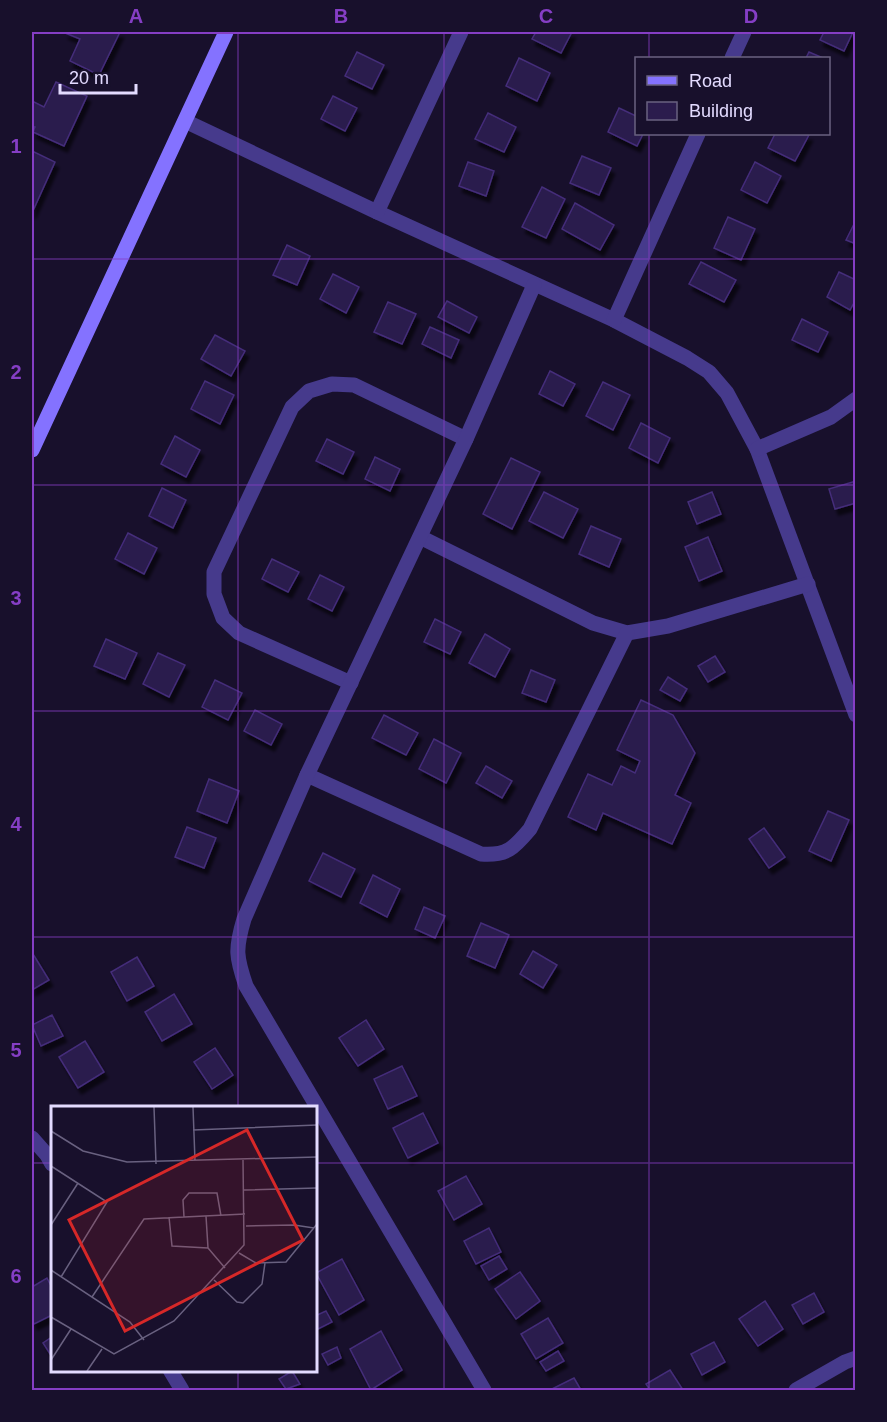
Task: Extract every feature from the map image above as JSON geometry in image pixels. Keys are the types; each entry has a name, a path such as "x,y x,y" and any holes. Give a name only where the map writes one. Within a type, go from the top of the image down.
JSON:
{"main road":[{"path":"34,439 226,32"}],"street":[{"path":"377,212 461,32"},
{"path":"732,57 744,32"},
{"path":"185,121 534,285 614,320 709,372 727,393 757,449 852,695 855,716"},
{"path":"614,320 698,135"},
{"path":"484,1390 246,986 239,966 237,943 244,919 307,775 466,439 534,285"},
{"path":"351,683 239,633 223,618 214,594 214,572 292,407 309,391 332,384 354,385 466,439"},
{"path":"757,449 831,417 855,399"},
{"path":"420,537 593,623 627,633 668,626 808,584"},
{"path":"307,775 482,854 499,855 516,846 530,829 627,633"},
{"path":"32,1138 51,1162"},
{"path":"796,1390 855,1358"},
{"path":"171,1371 182,1390"}],"building":[{"path":"120,32 99,75 70,61 80,39 65,33"},
{"path":"536,32 572,32 561,53 532,39"},
{"path":"824,32 853,32 844,51 820,40"},
{"path":"357,52 384,65 372,89 345,76"},
{"path":"809,52 821,57 806,57"},
{"path":"519,58 550,73 537,101 506,86"},
{"path":"56,82 87,96 64,146 33,132 35,127 32,126 32,101 44,107"},
{"path":"333,96 357,108 345,131 321,119"},
{"path":"619,108 635,116 635,135 642,135 637,146 608,132"},
{"path":"488,113 516,127 504,152 475,139"},
{"path":"774,135 809,135 795,161 768,148"},
{"path":"32,151 55,162 32,213"},
{"path":"582,156 611,168 599,195 570,183"},
{"path":"468,162 494,171 486,196 459,186"},
{"path":"755,162 781,176 767,203 741,190"},
{"path":"542,187 565,199 546,238 522,227"},
{"path":"575,203 614,225 600,250 562,229"},
{"path":"728,217 755,229 741,260 714,248"},
{"path":"856,220 856,244 846,240"},
{"path":"287,245 310,256 297,285 273,275"},
{"path":"701,262 736,280 724,302 689,284"},
{"path":"839,272 856,280 856,299 850,310 827,297"},
{"path":"333,274 359,287 346,313 320,299"},
{"path":"447,301 477,317 469,333 438,317"},
{"path":"388,302 416,314 402,344 374,332"},
{"path":"802,319 828,332 818,352 792,340"},
{"path":"430,327 459,340 451,358 422,344"},
{"path":"215,335 245,351 231,376 201,359"},
{"path":"550,371 575,384 563,406 539,394"},
{"path":"205,381 234,395 220,424 191,409"},
{"path":"603,382 630,395 613,430 586,416"},
{"path":"641,423 670,438 658,463 629,448"},
{"path":"175,436 200,450 186,477 161,464"},
{"path":"327,439 354,452 343,474 316,461"},
{"path":"375,457 400,469 390,491 365,479"},
{"path":"511,458 540,472 512,529 483,514"},
{"path":"856,481 856,503 835,509 829,489"},
{"path":"162,488 186,500 173,528 149,516"},
{"path":"544,492 578,509 563,538 529,521"},
{"path":"712,492 721,514 697,524 688,502"},
{"path":"591,526 621,539 609,567 579,554"},
{"path":"128,533 157,548 144,574 115,559"},
{"path":"708,537 722,571 699,581 685,547"},
{"path":"272,559 299,572 288,592 262,579"},
{"path":"320,575 344,587 332,611 308,599"},
{"path":"435,619 461,632 450,654 424,642"},
{"path":"485,634 510,649 495,677 469,663"},
{"path":"106,639 137,653 125,679 94,666"},
{"path":"158,653 185,665 169,697 143,684"},
{"path":"715,656 725,672 708,682 698,666"},
{"path":"531,670 555,680 546,702 522,693"},
{"path":"668,677 687,689 680,701 660,690"},
{"path":"215,680 242,693 228,720 202,707"},
{"path":"641,700 673,715 695,753 675,795 691,803 672,844 603,813 596,830 568,817 588,774 612,785 621,766 635,773 640,761 617,750"},
{"path":"255,710 282,724 271,745 244,731"},
{"path":"384,715 418,733 406,755 372,738"},
{"path":"434,739 461,753 446,783 419,769"},
{"path":"486,766 512,781 502,798 476,783"},
{"path":"209,779 239,791 227,823 197,811"},
{"path":"828,811 849,820 831,861 809,851"},
{"path":"187,827 216,838 204,868 175,857"},
{"path":"764,828 785,857 769,868 749,839"},
{"path":"323,853 355,869 341,897 309,881"},
{"path":"373,875 400,889 387,917 360,903"},
{"path":"424,907 445,916 435,938 415,929"},
{"path":"481,923 509,935 495,968 467,956"},
{"path":"533,951 557,965 543,988 520,974"},
{"path":"32,955 49,980 32,990"},
{"path":"137,957 154,986 127,1001 111,972"},
{"path":"174,994 192,1024 162,1041 145,1012"},
{"path":"52,1015 63,1036 41,1046 32,1025"},
{"path":"366,1020 384,1049 358,1066 339,1038"},
{"path":"85,1041 104,1072 78,1088 59,1057"},
{"path":"215,1048 233,1075 212,1089 194,1062"},
{"path":"402,1066 417,1096 388,1109 374,1079"},
{"path":"423,1113 438,1143 408,1158 393,1128"},
{"path":"466,1176 482,1204 454,1220 438,1191"},
{"path":"489,1228 501,1252 476,1264 464,1241"},
{"path":"499,1256 507,1269 489,1280 481,1266"},
{"path":"342,1259 364,1300 339,1315 316,1273"},
{"path":"520,1272 540,1301 516,1319 495,1289"},
{"path":"47,1278 51,1286 51,1316 34,1324 32,1319 32,1287"},
{"path":"814,1293 824,1312 803,1324 792,1305"},
{"path":"765,1301 783,1329 758,1346 739,1319"},
{"path":"326,1311 332,1322 318,1329 316,1316"},
{"path":"548,1318 563,1343 536,1359 521,1334"},
{"path":"381,1331 402,1370 371,1390 350,1349"},
{"path":"51,1338 51,1355 43,1343"},
{"path":"714,1342 725,1362 702,1375 691,1354"},
{"path":"337,1347 341,1358 328,1365 322,1354"},
{"path":"558,1351 564,1361 546,1371 540,1362"},
{"path":"670,1370 683,1390 650,1390 646,1384"},
{"path":"292,1371 300,1384 286,1389 279,1379"},
{"path":"574,1378 581,1390 550,1390"}]}
